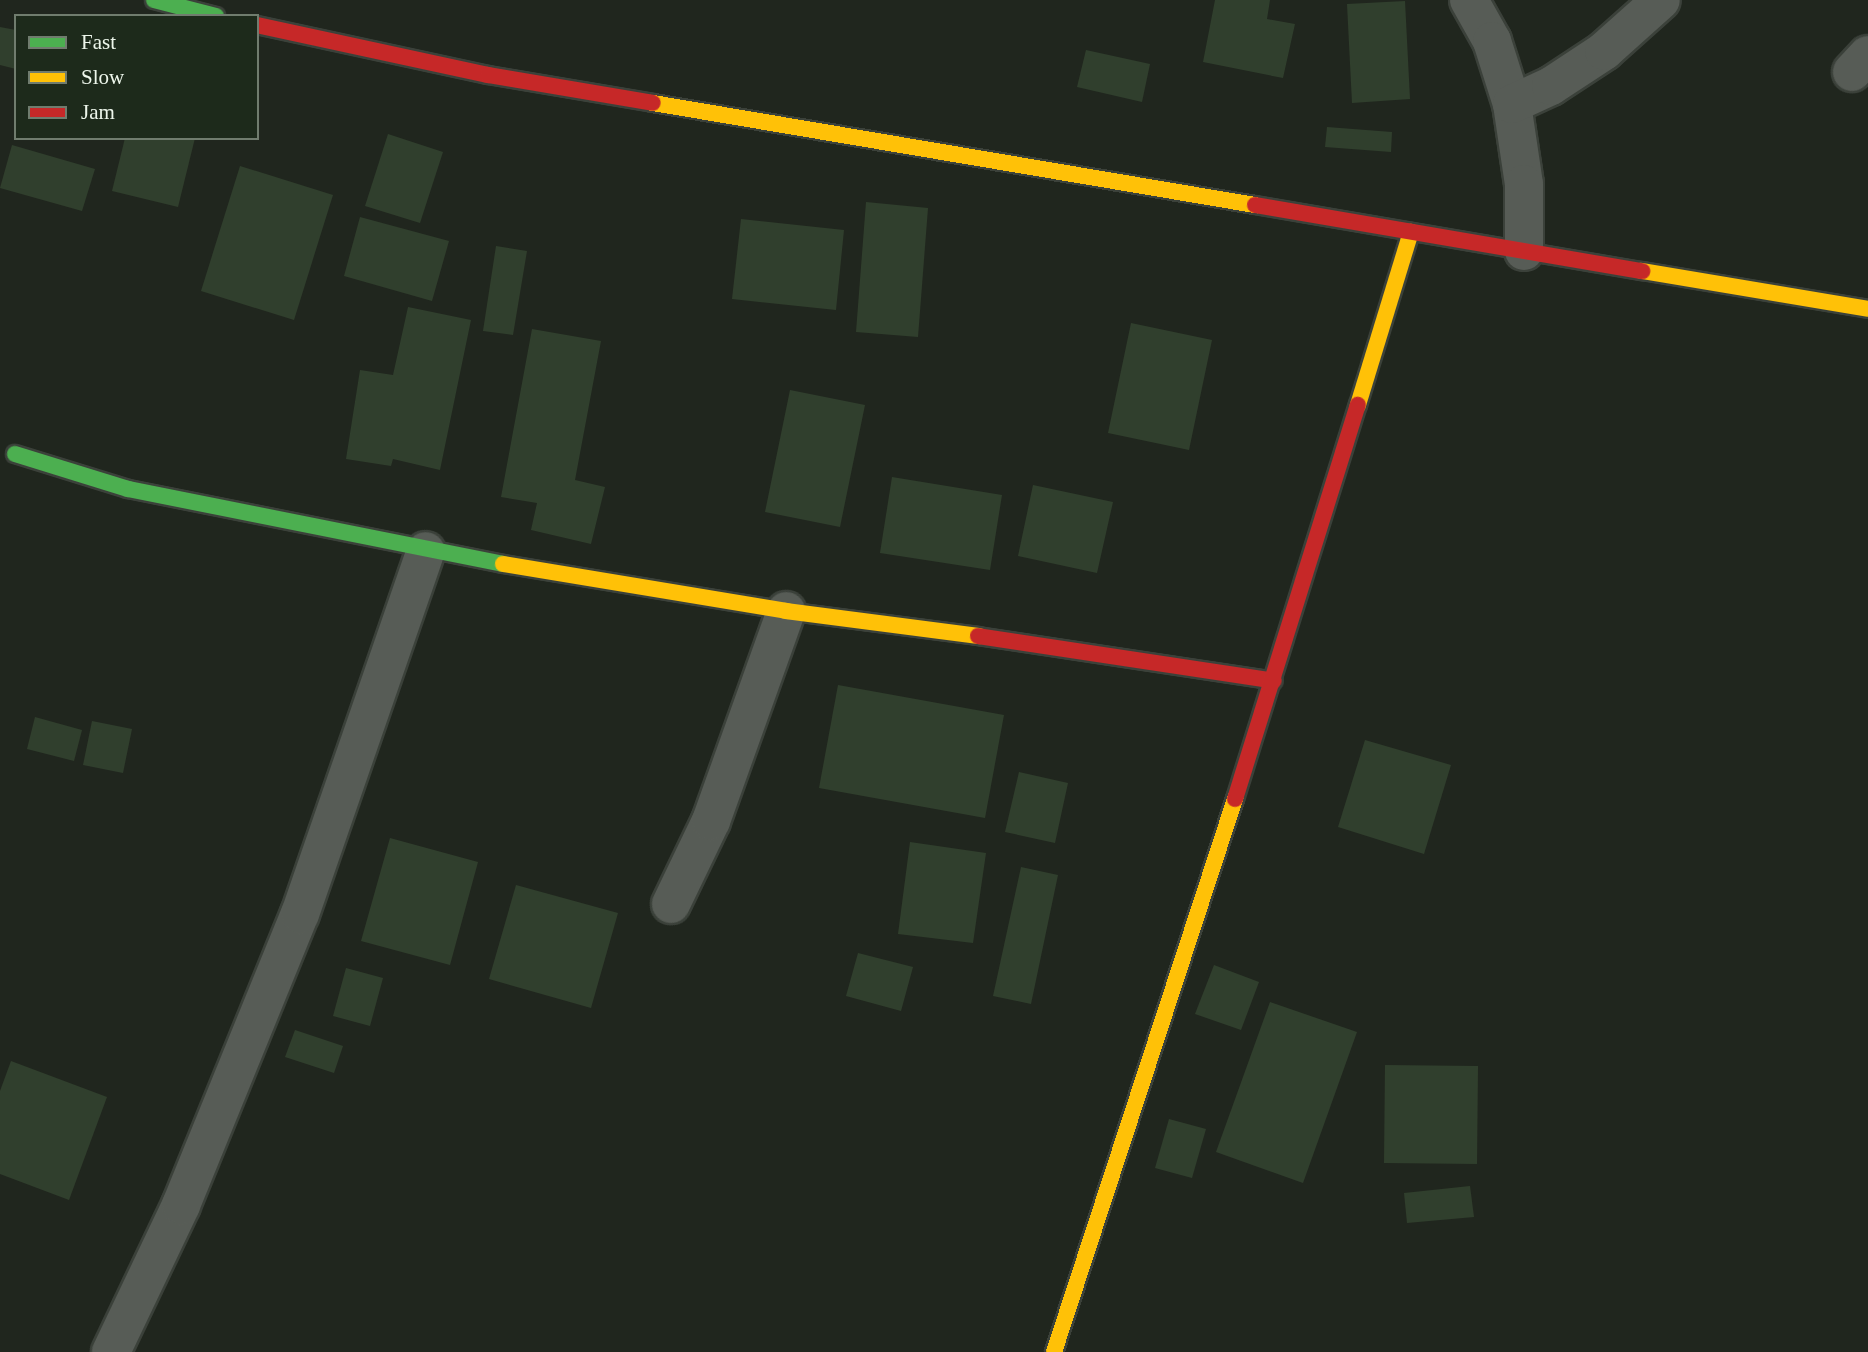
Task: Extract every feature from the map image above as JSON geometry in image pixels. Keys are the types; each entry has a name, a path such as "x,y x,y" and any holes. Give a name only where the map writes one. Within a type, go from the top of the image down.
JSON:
{"street":[{"path":"154,0 208,14"},
{"path":"1469,0 1492,41 1511,104 1524,184 1524,251"},
{"path":"1511,104 1552,86 1604,51 1661,0"},
{"path":"259,25 488,75 1868,309"},
{"path":"1054,1352 1274,681 1412,232"},
{"path":"15,454 128,489 426,551 786,611 1099,651 1274,681"},
{"path":"111,1352 181,1205 300,914 426,551"},
{"path":"671,904 711,821 786,611"}],"building":[{"path":"1215,0 1270,0 1267,19 1295,24 1283,78 1203,62"},
{"path":"1405,1 1410,99 1352,103 1347,4"},
{"path":"0,27 14,30 14,68 0,65"},
{"path":"1086,50 1150,64 1142,102 1077,87"},
{"path":"1327,127 1392,132 1391,152 1325,147"},
{"path":"388,134 443,152 420,223 365,206"},
{"path":"125,140 195,140 178,207 112,191"},
{"path":"12,145 95,169 82,211 0,188"},
{"path":"240,166 333,195 294,320 201,291"},
{"path":"866,202 928,208 918,337 856,332"},
{"path":"360,217 449,241 432,301 344,276"},
{"path":"741,219 844,230 836,310 732,299"},
{"path":"496,246 527,251 513,335 483,331"},
{"path":"408,307 471,320 440,470 393,459 391,466 346,459 360,370 393,375"},
{"path":"1131,323 1212,340 1189,450 1108,433"},
{"path":"532,329 601,341 575,480 605,487 591,544 531,530 537,503 501,497"},
{"path":"790,390 865,405 840,527 765,512"},
{"path":"892,477 1002,495 990,570 880,553"},
{"path":"1033,485 1113,502 1097,573 1018,556"},
{"path":"838,685 1004,715 985,818 819,788"},
{"path":"35,717 82,730 74,761 27,749"},
{"path":"92,721 132,729 123,773 83,765"},
{"path":"1365,740 1451,765 1424,854 1338,827"},
{"path":"1019,772 1068,783 1055,843 1005,832"},
{"path":"390,838 478,862 450,965 361,941"},
{"path":"910,842 986,853 973,943 898,934"},
{"path":"1021,867 1058,875 1031,1004 993,996"},
{"path":"516,885 618,913 591,1008 489,979"},
{"path":"858,953 913,967 901,1011 846,996"},
{"path":"1214,965 1259,982 1241,1030 1195,1014"},
{"path":"346,968 383,978 370,1026 333,1016"},
{"path":"1270,1002 1357,1032 1303,1183 1216,1152"},
{"path":"295,1030 343,1046 334,1073 285,1057"},
{"path":"11,1061 107,1097 69,1200 0,1174 0,1091"},
{"path":"1385,1065 1478,1066 1477,1164 1384,1163"},
{"path":"1169,1119 1206,1129 1192,1178 1155,1168"},
{"path":"1470,1186 1474,1217 1407,1223 1404,1193"}],"traffic: fast":[{"path":"154,0 208,14"},
{"path":"15,454 128,489 503,564"}],"traffic: slow":[{"path":"653,103 1255,205"},
{"path":"1358,405 1411,232"},
{"path":"1642,271 1868,309"},
{"path":"503,564 786,611 978,636"},
{"path":"1054,1352 1235,799"}],"traffic: jam":[{"path":"259,25 488,75 653,103"},
{"path":"1255,205 1642,271"},
{"path":"1235,799 1358,405"},
{"path":"978,636 1274,681"}]}
